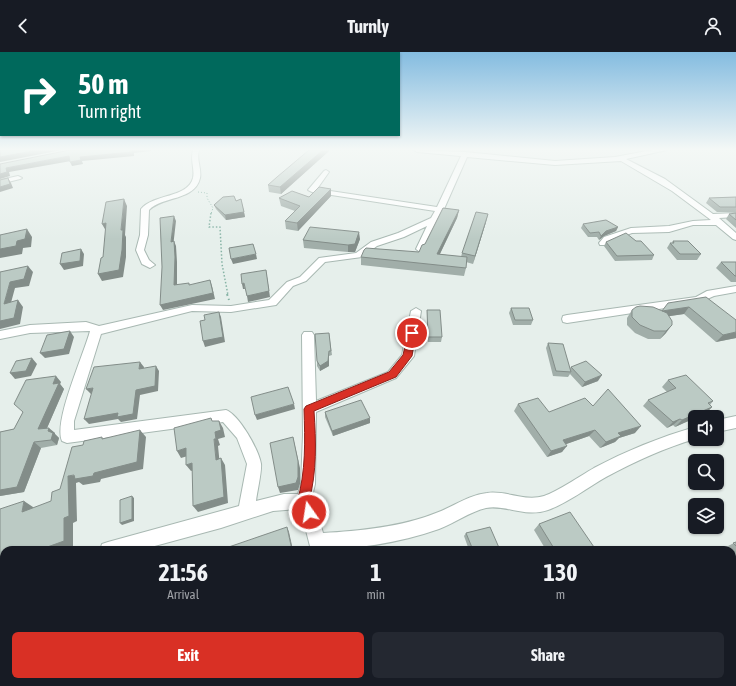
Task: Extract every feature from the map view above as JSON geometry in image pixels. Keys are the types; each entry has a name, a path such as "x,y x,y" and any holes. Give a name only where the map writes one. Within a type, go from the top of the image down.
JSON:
{"street":[{"path":"0,182 11,180"},
{"path":"150,265 145,262 140,250 144,235 145,209 150,204 189,190 197,180"},
{"path":"320,180 312,190 441,210"},
{"path":"420,249 455,180"},
{"path":"660,180 712,216 736,237"},
{"path":"712,216 736,215"},
{"path":"96,331 192,308 231,309 272,303 290,284 302,279 322,260 359,255 374,244 401,235 436,219"},
{"path":"603,243 607,239 632,231 669,229 693,223 719,222"},
{"path":"568,319 698,300 711,293 736,289"},
{"path":"309,409 392,375 408,356 416,311"},
{"path":"0,335 30,329 86,326 95,328 96,331"},
{"path":"96,331 67,421 67,437 226,416 242,435 254,464 246,512"},
{"path":"303,502 308,484 310,435 308,335"},
{"path":"724,425 736,422"},
{"path":"123,546 283,501 295,500 303,502 309,512 319,546 398,532 438,521 463,508 487,500 531,506 547,503 601,472 668,441 688,435"}],"path":[{"path":"189,190 207,193 207,198 213,208 209,220 209,227 220,227 220,255 223,281 231,309"}],"building":[{"path":"0,180 9,180 10,184 0,187"},
{"path":"274,180 289,180 280,187 268,185"},
{"path":"319,187 331,189 297,223 285,221 300,206 279,198 292,191 309,197"},
{"path":"234,196 236,201 241,199 244,212 225,215 214,205 223,197"},
{"path":"736,197 736,207 720,207 709,198"},
{"path":"124,199 121,230 123,230 122,250 119,270 98,274 101,258 103,257 106,223 102,224 106,202"},
{"path":"443,208 459,210 437,254 467,257 466,268 361,257 366,248 419,252 422,245 425,244"},
{"path":"476,212 488,214 475,256 462,253"},
{"path":"736,213 736,220 729,214"},
{"path":"174,216 171,242 174,241 174,285 189,283 189,285 210,280 213,293 160,305 162,267 160,218"},
{"path":"606,220 618,227 606,231 601,236 599,232 590,233 583,224"},
{"path":"310,227 359,232 355,244 348,245 303,240"},
{"path":"27,229 25,239 17,241 16,246 0,249 0,235"},
{"path":"626,233 636,241 641,241 654,255 617,256 606,242"},
{"path":"673,241 688,241 701,254 680,254 670,243 674,243"},
{"path":"253,244 256,254 231,259 229,248"},
{"path":"81,249 80,261 60,264 62,253"},
{"path":"721,262 736,262 736,276 735,276"},
{"path":"28,266 24,279 10,282 4,304 18,300 14,318 0,321 0,272"},
{"path":"266,270 269,291 247,296 244,283 242,284 241,274"},
{"path":"706,297 736,320 736,332 723,335 689,307 662,311 668,303"},
{"path":"640,306 653,307 667,313 672,321 672,325 666,331 654,331 640,325 632,317 632,310"},
{"path":"511,308 529,308 533,320 515,320"},
{"path":"427,310 440,310 442,337 428,337"},
{"path":"219,312 223,337 203,341 200,321 205,320 204,315"},
{"path":"70,331 64,349 40,353 47,335"},
{"path":"329,333 331,351 329,351 328,361 320,366 317,361 315,334"},
{"path":"548,343 563,344 571,372 556,371"},
{"path":"32,358 26,371 10,373 16,361"},
{"path":"586,361 602,375 585,382 571,367"},
{"path":"140,362 139,369 156,366 155,386 136,390 133,414 117,417 118,413 84,419 93,388 86,389 94,367"},
{"path":"686,375 713,401 708,403 712,407 705,410 688,410 688,417 673,422 648,400 676,388 668,380"},
{"path":"56,376 53,384 59,383 38,429 49,428 48,431 53,433 51,440 34,442 17,487 0,490 0,432 14,429 23,412 14,404 26,380"},
{"path":"288,387 294,404 255,415 251,397"},
{"path":"608,389 641,426 618,433 621,436 606,442 595,430 563,440 567,446 551,451 518,404 538,398 549,412 585,398 593,406"},
{"path":"361,400 370,418 332,431 325,412"},
{"path":"211,418 212,421 219,421 221,430 215,432 216,439 214,439 216,460 221,458 224,497 193,506 192,463 186,465 186,448 177,451 174,428"},
{"path":"140,430 137,462 94,473 93,476 75,479 74,475 68,476 69,516 64,518 64,541 50,546 0,546 0,509 24,501 22,512 51,501 52,492 60,489 72,447 83,445 84,441 102,437 102,439"},
{"path":"293,437 298,461 298,477 296,483 278,487 270,443"},
{"path":"132,496 132,519 120,523 120,500"},
{"path":"570,512 593,546 553,546 539,524"},
{"path":"287,527 291,546 232,546"},
{"path":"490,527 498,546 471,546 466,533"}],"route":[{"path":"309,512 303,502 308,484 310,435 309,409 392,375 408,356 412,333"}]}
